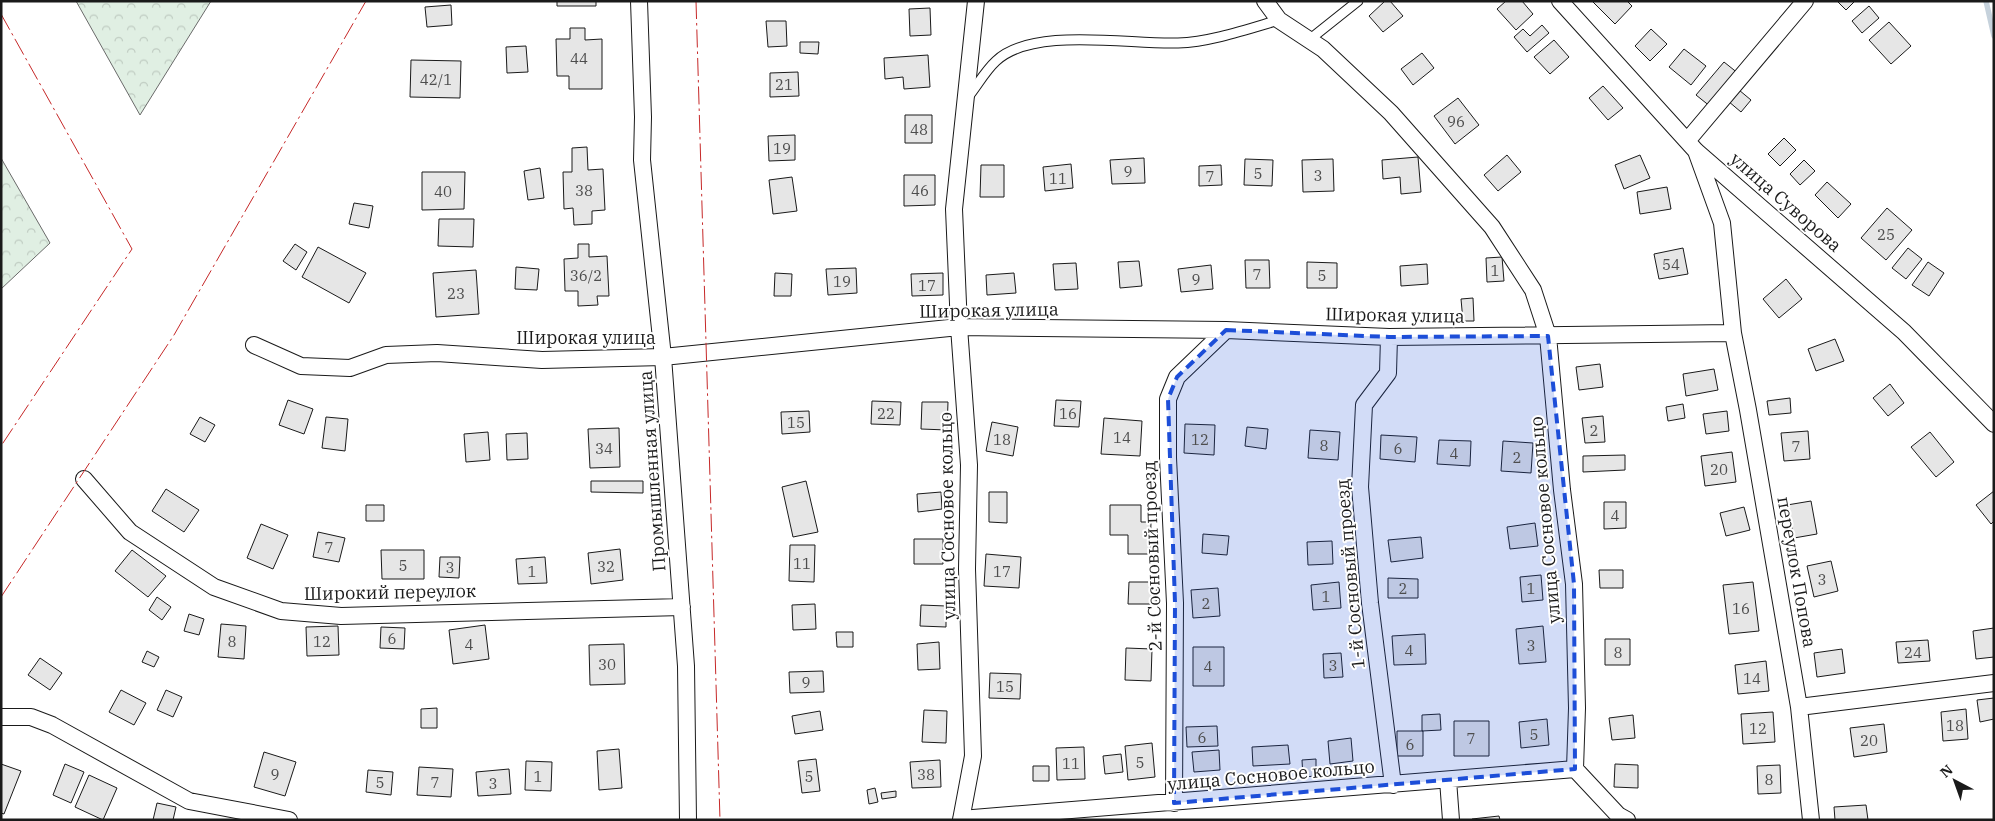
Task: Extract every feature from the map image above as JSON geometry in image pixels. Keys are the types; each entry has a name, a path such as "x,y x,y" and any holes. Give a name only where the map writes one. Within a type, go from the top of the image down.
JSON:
{"street":[{"name":"Промышленная улица","path":"638,1 643,117 642,160 663,357 686,666 688,820"},
{"name":"улица Сосновое кольцо","path":"976,1 954,209 959,327 969,465 967,569 973,756 960,819 1575,770 1574,584 1562,490 1548,336 1533,290 1492,227 1391,113 1323,49 1279,20 1265,1"},
{"name":"улица Суворова","path":"1560,1 1691,146 1904,332 1994,424"},
{"path":"1691,146 1805,1"},
{"name":"переулок Попова","path":"1691,146 1722,223 1733,333 1799,707 1811,820"},
{"name":"Широкая улица","path":"254,346 301,366 350,368 386,355 438,353 542,360 663,357 959,327 1226,330 1389,337 1733,333"},
{"name":"2-й Сосновый проезд","path":"1174,803 1175,603 1168,458 1168,399 1177,377 1226,330"},
{"name":"1-й Сосновый проезд","path":"1389,337 1388,373 1364,405 1360,487 1370,603 1393,785"},
{"name":"Широкий переулок","path":"84,479 130,532 214,587 281,612 342,616 682,607"},
{"path":"1799,707 1994,683"},
{"path":"6,716 31,717 52,725 189,801 289,820"},
{"path":"1575,770 1618,815 1627,820"},
{"path":"1448,780 1452,820"}],"lane":[{"path":"1309,40 1358,1"},
{"path":"966,99 996,60 1018,47 1048,40 1180,43 1240,31 1279,20"}],"highlighted area":[{"path":"1226,330 1389,337 1548,336 1574,584 1575,769 1174,803 1175,603 1168,399 1177,377"}],"green space":[{"path":"76,1 211,1 140,115"},
{"path":"1,158 50,243 1,289"}],"building":[{"path":"557,1 596,1 596,6 557,6"},
{"path":"1385,1 1390,1 1403,16 1383,32 1369,16"},
{"path":"1506,1 1522,1 1533,14 1516,30 1497,9"},
{"path":"1592,1 1627,1 1632,6 1615,24"},
{"path":"1837,1 1855,1 1846,10"},
{"path":"451,5 452,25 427,27 425,7"},
{"path":"1869,6 1879,18 1862,33 1852,21"},
{"path":"930,8 931,35 910,36 909,9"},
{"path":"766,21 786,21 787,46 768,47"},
{"path":"1889,22 1911,46 1891,64 1869,40"},
{"path":"1542,25 1549,33 1527,52 1514,37 1523,29 1530,36"},
{"path":"570,28 585,28 585,40 602,39 602,89 569,89 569,76 557,76 556,39 570,39"},
{"path":"1651,29 1667,44 1650,61 1635,46"},
{"path":"1554,40 1569,57 1550,74 1534,57"},
{"path":"800,42 819,42 818,54 800,53"},
{"path":"526,46 528,72 507,73 506,47"},
{"path":"1684,49 1706,66 1691,85 1669,67"},
{"path":"1422,53 1434,68 1413,85 1401,69"},
{"path":"928,55 930,87 904,89 903,77 885,79 884,58"},
{"path":"411,60 461,61 460,98 410,97"},
{"path":"1724,62 1739,74 1711,107 1696,95"},
{"path":"798,72 799,96 770,97 770,73"},
{"path":"1603,86 1623,108 1608,120 1589,98"},
{"path":"1739,90 1751,100 1741,112 1728,101"},
{"path":"1458,98 1479,125 1455,144 1434,116"},
{"path":"905,115 932,115 932,143 905,143"},
{"path":"795,135 795,160 769,161 768,136"},
{"path":"1784,138 1796,150 1780,166 1768,154"},
{"path":"587,147 588,170 603,169 605,210 592,211 592,224 574,225 573,208 564,209 563,172 572,172 572,148"},
{"path":"1507,155 1521,172 1498,191 1484,175"},
{"path":"1640,155 1650,178 1624,189 1615,165"},
{"path":"1418,157 1421,192 1401,194 1400,177 1383,179 1382,160"},
{"path":"1144,158 1145,183 1112,184 1110,160"},
{"path":"1245,159 1273,160 1272,186 1244,185"},
{"path":"1333,159 1334,191 1303,192 1302,160"},
{"path":"1804,160 1815,171 1800,185 1790,174"},
{"path":"1071,164 1073,188 1045,191 1043,167"},
{"path":"981,165 1004,165 1004,197 980,197"},
{"path":"1221,165 1222,185 1199,186 1199,166"},
{"path":"540,168 544,198 528,200 524,171"},
{"path":"422,172 465,172 464,209 422,210"},
{"path":"904,175 935,175 935,205 904,206"},
{"path":"792,177 797,211 773,214 769,180"},
{"path":"1827,182 1851,204 1838,218 1815,195"},
{"path":"1667,187 1671,209 1640,214 1637,192"},
{"path":"354,203 373,206 369,228 349,224"},
{"path":"1887,208 1912,230 1886,260 1861,238"},
{"path":"439,219 474,219 473,247 438,246"},
{"path":"295,244 307,252 296,270 283,261"},
{"path":"578,244 589,244 589,257 607,256 609,296 597,296 598,305 578,306 578,291 565,291 564,259 578,258"},
{"path":"318,247 366,273 349,303 302,277"},
{"path":"1683,248 1688,274 1659,279 1654,254"},
{"path":"1908,248 1922,259 1906,279 1892,268"},
{"path":"1502,257 1504,281 1487,282 1486,258"},
{"path":"1245,260 1269,260 1270,288 1246,288"},
{"path":"1139,261 1142,286 1120,288 1118,262"},
{"path":"1307,262 1337,263 1337,288 1307,288"},
{"path":"1928,262 1944,273 1929,296 1912,285"},
{"path":"1076,263 1078,289 1055,290 1053,264"},
{"path":"1427,264 1428,284 1401,286 1400,266"},
{"path":"1211,265 1213,289 1181,292 1178,269"},
{"path":"516,267 539,269 537,290 515,289"},
{"path":"856,268 857,293 828,295 826,269"},
{"path":"476,270 479,314 436,317 433,273"},
{"path":"775,273 792,274 791,296 774,296"},
{"path":"943,273 943,295 912,296 911,274"},
{"path":"1014,273 1016,293 987,295 986,275"},
{"path":"1786,279 1802,299 1779,318 1763,299"},
{"path":"1473,298 1474,321 1463,321 1461,299"},
{"path":"1835,339 1844,361 1816,371 1808,349"},
{"path":"1600,364 1603,387 1579,390 1576,367"},
{"path":"1714,369 1718,390 1686,396 1683,374"},
{"path":"1890,384 1904,403 1888,416 1873,398"},
{"path":"1790,398 1791,413 1769,415 1767,401"},
{"path":"288,400 313,409 304,434 279,425"},
{"path":"1056,400 1081,401 1079,427 1054,426"},
{"path":"872,401 901,402 900,425 871,424"},
{"path":"922,402 948,402 947,430 921,429"},
{"path":"1683,404 1685,418 1668,421 1666,407"},
{"path":"809,411 810,432 782,434 781,412"},
{"path":"1727,411 1729,431 1706,434 1703,414"},
{"path":"1603,416 1605,442 1585,443 1582,418"},
{"path":"200,417 215,425 205,442 190,434"},
{"path":"326,417 348,419 345,451 322,448"},
{"path":"1104,418 1142,421 1140,456 1101,454"},
{"path":"992,422 1018,427 1013,456 986,451"},
{"path":"1185,424 1215,425 1214,455 1184,453"},
{"path":"1247,427 1268,429 1266,449 1245,446"},
{"path":"619,428 620,467 590,468 588,429"},
{"path":"1310,430 1340,432 1338,460 1308,458"},
{"path":"1808,431 1810,459 1784,461 1781,433"},
{"path":"488,432 490,460 466,462 464,434"},
{"path":"1930,432 1954,462 1936,477 1911,447"},
{"path":"527,433 528,459 507,460 506,434"},
{"path":"1381,435 1417,437 1415,462 1380,459"},
{"path":"1439,440 1471,441 1470,466 1437,464"},
{"path":"1503,441 1533,443 1531,473 1501,471"},
{"path":"1732,452 1736,482 1705,486 1701,456"},
{"path":"1625,455 1625,470 1583,472 1583,456"},
{"path":"591,481 643,481 643,493 591,492"},
{"path":"806,481 818,532 793,537 782,487"},
{"path":"166,489 199,510 184,532 152,511"},
{"path":"1994,491 1994,521 1991,524 1976,505"},
{"path":"941,492 942,509 918,512 917,494"},
{"path":"989,492 1007,492 1007,523 989,522"},
{"path":"1811,501 1817,534 1794,538 1787,505"},
{"path":"1604,502 1626,502 1626,528 1604,529"},
{"path":"366,505 384,505 384,521 366,521"},
{"path":"1110,505 1141,505 1141,522 1151,522 1150,554 1128,554 1128,535 1110,535"},
{"path":"1744,507 1750,530 1726,536 1720,513"},
{"path":"1535,523 1538,546 1510,549 1507,527"},
{"path":"261,524 288,535 273,569 247,558"},
{"path":"318,532 345,538 339,562 313,557"},
{"path":"1203,534 1229,536 1227,555 1202,553"},
{"path":"1421,537 1423,558 1391,562 1388,540"},
{"path":"914,539 943,539 943,564 914,564"},
{"path":"1332,541 1333,564 1308,565 1307,542"},
{"path":"790,545 815,545 814,582 789,581"},
{"path":"620,549 623,580 591,584 588,553"},
{"path":"132,550 166,576 148,597 115,571"},
{"path":"381,550 424,550 424,579 382,579"},
{"path":"986,554 1021,557 1019,588 984,586"},
{"path":"440,557 460,557 459,578 439,577"},
{"path":"545,557 547,583 518,584 516,559"},
{"path":"1831,561 1838,591 1814,597 1807,566"},
{"path":"1599,570 1623,570 1623,588 1600,588"},
{"path":"1541,575 1543,600 1522,602 1520,577"},
{"path":"1388,578 1418,579 1418,598 1388,598"},
{"path":"1129,582 1157,582 1156,604 1128,604"},
{"path":"1339,582 1341,608 1313,610 1311,585"},
{"path":"1753,582 1759,631 1729,634 1723,585"},
{"path":"1218,588 1220,616 1193,618 1191,590"},
{"path":"157,597 171,607 162,620 149,610"},
{"path":"815,604 816,629 793,630 792,605"},
{"path":"921,605 946,606 946,627 920,626"},
{"path":"189,614 204,619 199,635 184,631"},
{"path":"221,624 246,626 244,659 218,657"},
{"path":"485,625 489,659 453,664 449,630"},
{"path":"338,626 339,655 307,656 306,627"},
{"path":"1543,626 1546,662 1519,664 1516,629"},
{"path":"381,627 405,628 404,649 380,648"},
{"path":"1994,628 1994,657 1976,659 1973,631"},
{"path":"836,632 853,632 853,647 837,647"},
{"path":"1425,634 1426,664 1394,665 1392,636"},
{"path":"1605,639 1630,639 1630,665 1605,665"},
{"path":"1928,640 1930,661 1898,663 1896,642"},
{"path":"939,642 940,669 918,670 917,644"},
{"path":"624,644 625,684 590,685 589,645"},
{"path":"1193,647 1224,647 1224,686 1193,686"},
{"path":"1126,648 1152,649 1151,681 1125,680"},
{"path":"1842,649 1845,673 1817,677 1814,653"},
{"path":"147,651 159,657 154,667 142,662"},
{"path":"1341,653 1343,677 1324,678 1323,654"},
{"path":"40,658 62,673 50,690 28,675"},
{"path":"1766,661 1769,691 1738,694 1735,665"},
{"path":"823,671 824,692 790,693 789,672"},
{"path":"990,673 1021,674 1020,699 989,698"},
{"path":"121,690 146,703 134,725 109,712"},
{"path":"166,690 182,697 173,717 157,710"},
{"path":"1994,698 1994,719 1980,722 1977,700"},
{"path":"437,708 437,728 421,728 421,709"},
{"path":"1966,709 1968,739 1943,741 1941,712"},
{"path":"924,710 947,711 946,743 922,742"},
{"path":"820,711 823,730 795,734 792,716"},
{"path":"1773,712 1775,742 1743,744 1741,714"},
{"path":"1440,714 1441,730 1422,731 1422,715"},
{"path":"1633,715 1635,738 1612,740 1609,718"},
{"path":"1547,719 1549,745 1521,748 1519,722"},
{"path":"1454,721 1489,721 1489,756 1454,756"},
{"path":"1884,724 1887,752 1854,757 1850,728"},
{"path":"1217,726 1218,746 1187,747 1186,727"},
{"path":"1397,731 1423,731 1423,756 1397,756"},
{"path":"1351,738 1353,761 1330,764 1328,741"},
{"path":"1152,743 1155,777 1128,780 1125,746"},
{"path":"1288,745 1290,764 1253,766 1252,747"},
{"path":"1084,747 1085,779 1057,780 1056,748"},
{"path":"619,749 622,788 599,790 597,751"},
{"path":"1219,750 1220,770 1194,772 1192,752"},
{"path":"264,752 296,762 285,796 254,787"},
{"path":"1121,754 1123,772 1105,774 1103,756"},
{"path":"816,759 820,791 802,793 798,761"},
{"path":"1316,759 1316,776 1303,777 1302,760"},
{"path":"940,760 941,787 912,788 910,762"},
{"path":"526,761 552,762 551,791 525,790"},
{"path":"1,764 21,771 4,814 1,813"},
{"path":"65,764 84,772 71,803 53,795"},
{"path":"1615,764 1638,765 1638,788 1614,787"},
{"path":"1780,765 1781,793 1758,794 1757,766"},
{"path":"1033,766 1049,766 1049,781 1033,781"},
{"path":"419,767 453,769 451,797 417,795"},
{"path":"509,769 511,794 478,796 476,772"},
{"path":"368,770 393,772 391,795 366,792"},
{"path":"89,775 117,788 103,820 75,807"},
{"path":"875,788 878,802 869,804 867,790"},
{"path":"896,791 896,797 882,799 881,793"},
{"path":"157,803 176,807 173,820 153,820"},
{"path":"1866,805 1868,820 1835,820 1834,807"},
{"path":"1499,816 1500,820 1472,820 1472,819"}],"waterway":[{"path":"1986,1 1994,36"}],"power":[{"path":"1,597 174,335 366,1"},
{"path":"696,1 720,820"},
{"path":"1,14 132,249 1,446"}]}
